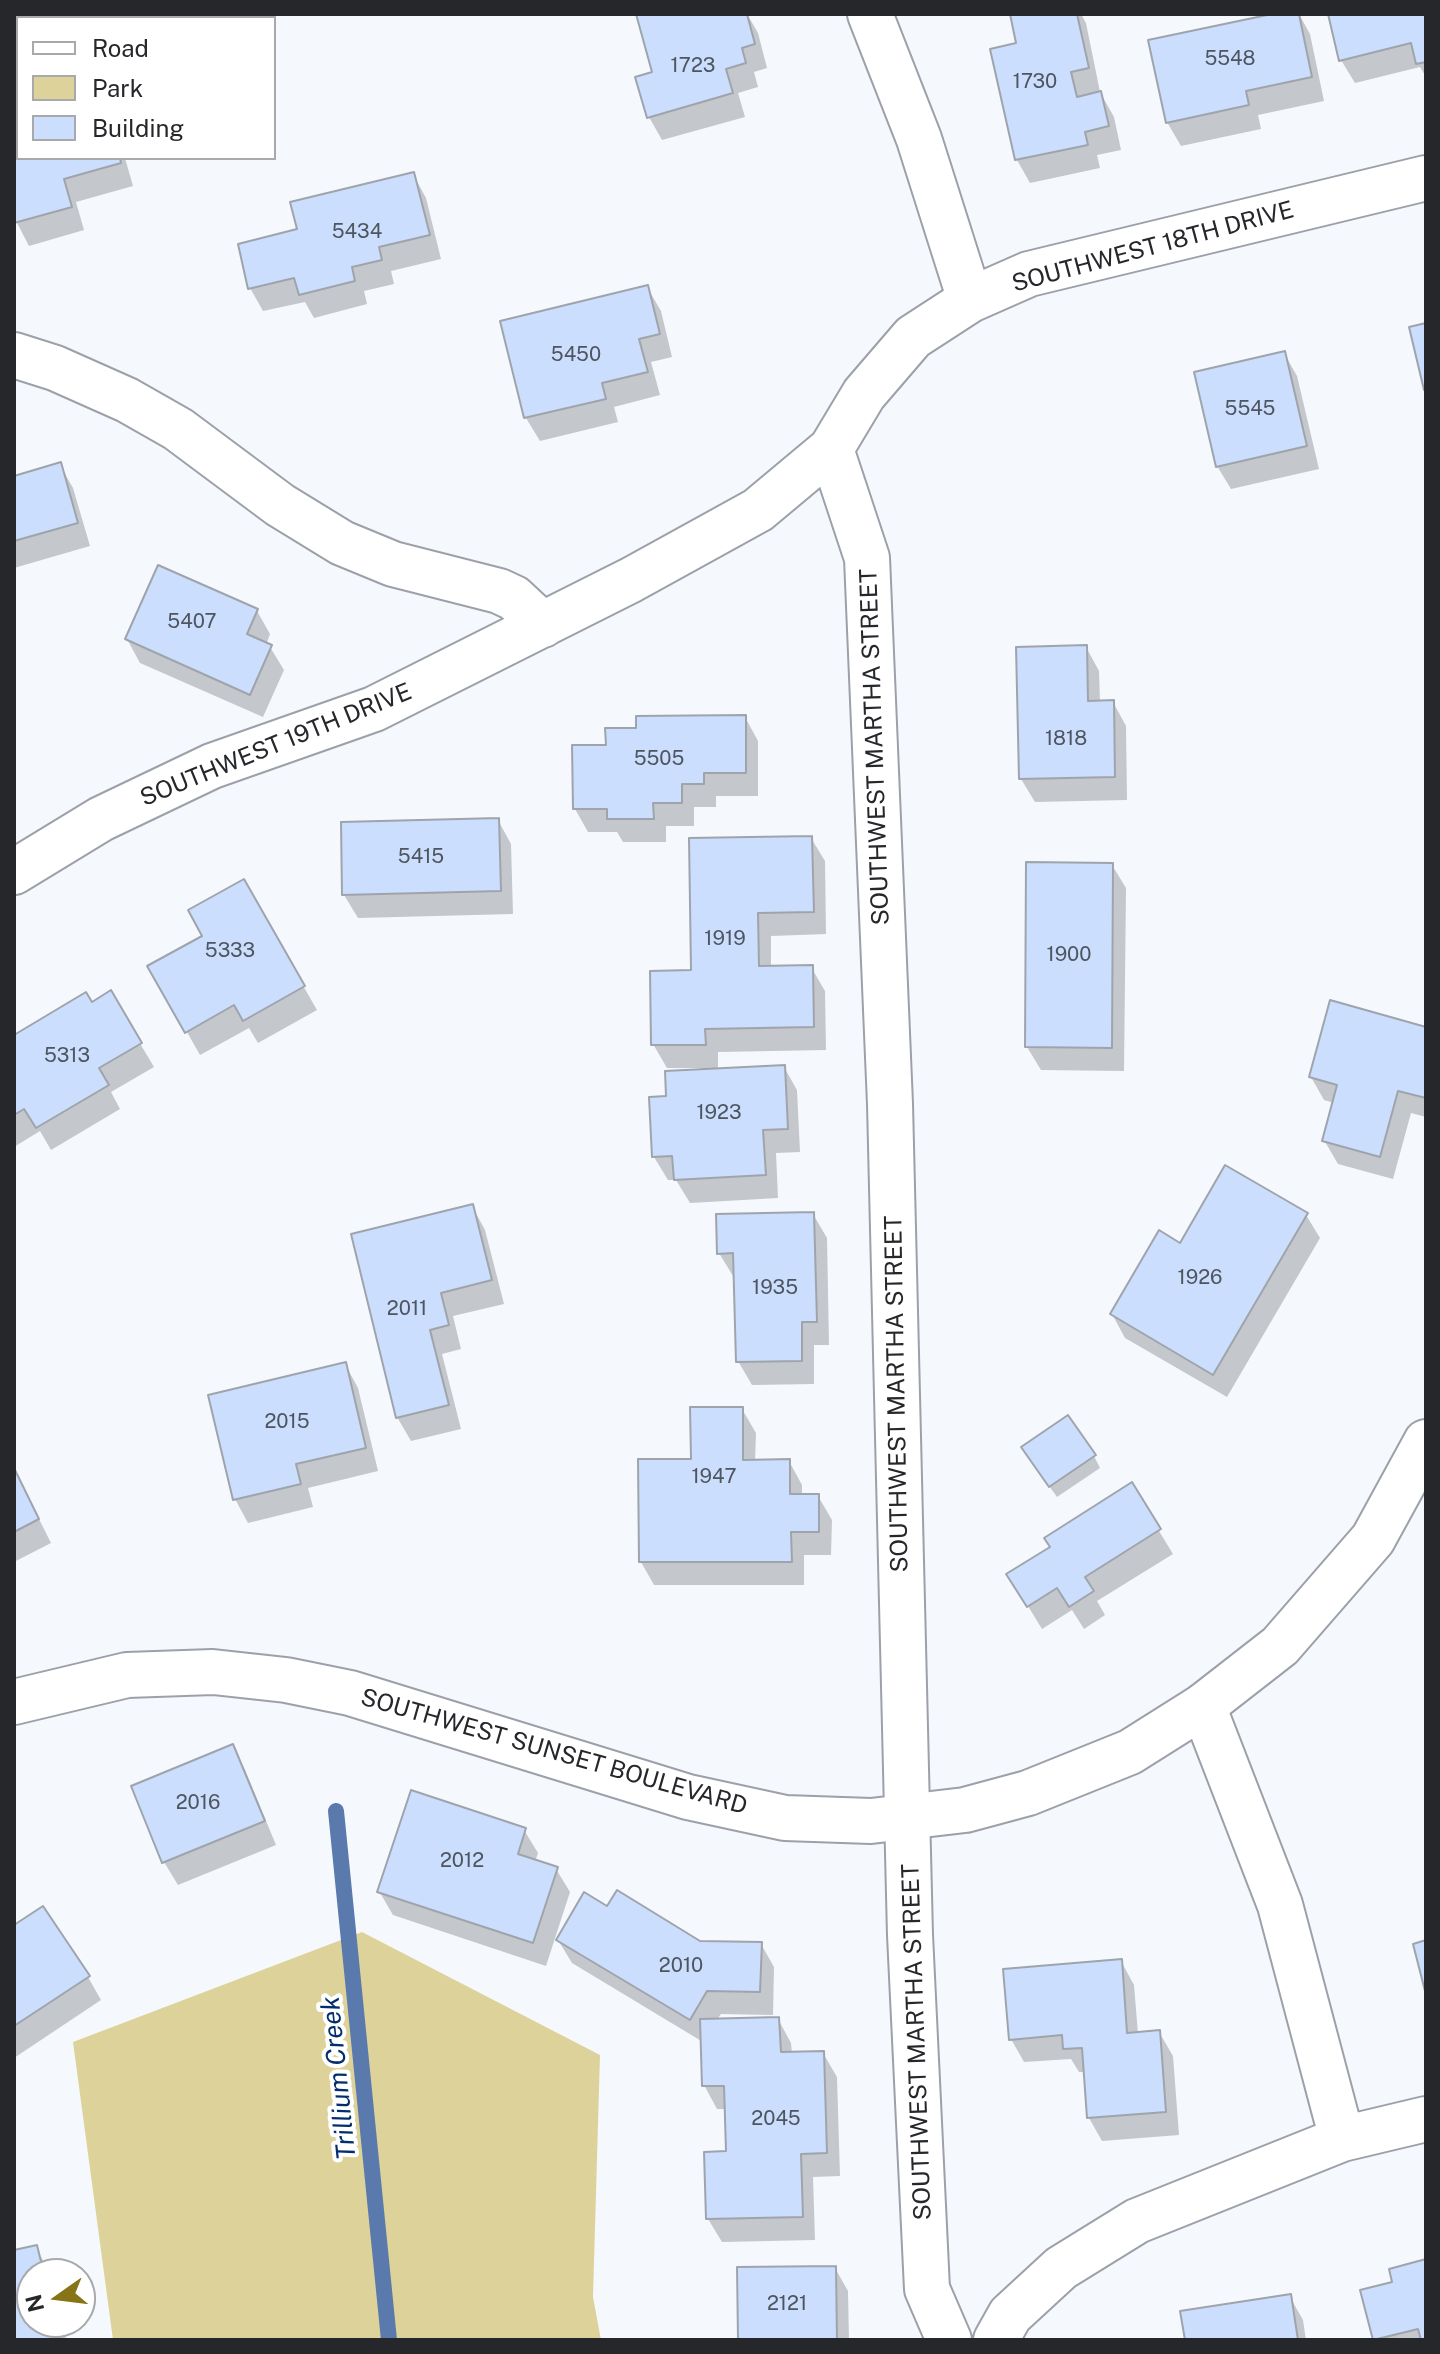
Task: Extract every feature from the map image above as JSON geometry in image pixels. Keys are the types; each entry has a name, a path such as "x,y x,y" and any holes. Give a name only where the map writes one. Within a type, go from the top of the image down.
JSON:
{"street":[{"path":"870,14 919,139 970,300"},
{"name":"SOUTHWEST 18TH DRIVE","path":"543,625 758,510 831,449 864,394 913,337 970,300 1029,274 1426,178"},
{"path":"14,355 55,368 127,400 178,429 280,505 342,543 393,564 499,591 514,598 543,625"},
{"name":"SOUTHWEST MARTHA STREET","path":"831,449 867,558 890,1104 910,1935 927,2289 949,2340"},
{"name":"SOUTHWEST 19TH DRIVE","path":"14,872 101,819 212,766 374,709 543,625"},
{"name":"SOUTHWEST SUNSET BOULEVARD","path":"14,1702 127,1675 213,1672 286,1680 350,1693 688,1797 785,1818 871,1821 965,1810 1028,1793 1130,1752 1203,1706 1280,1646 1373,1539 1426,1442"},
{"path":"1203,1706 1280,1905 1342,2139"},
{"path":"996,2340 1010,2315 1061,2268 1137,2221 1342,2139 1426,2119"}],"green space":[{"path":"362,1932 600,2055 593,2297 601,2340 113,2340 73,2042"}],"building":[{"path":"636,14 747,14 755,44 742,48 746,63 726,69 733,93 647,118 635,77 652,72"},
{"path":"1010,14 1077,14 1089,68 1071,72 1077,97 1101,91 1109,126 1085,132 1088,145 1015,160 990,49 1016,43"},
{"path":"1272,14 1299,14 1312,77 1246,91 1249,105 1166,123 1148,40"},
{"path":"1328,14 1426,14 1426,62 1416,64 1411,43 1339,61"},
{"path":"14,127 16,160 120,160 121,163 64,179 72,207 14,223"},
{"path":"414,172 430,235 379,247 382,260 352,267 355,281 299,295 294,278 248,289 238,244 297,229 290,202"},
{"path":"648,285 660,334 639,339 648,372 602,383 606,399 524,418 500,321"},
{"path":"1426,323 1426,390 1424,390 1409,327"},
{"path":"1285,351 1307,446 1216,467 1194,372"},
{"path":"61,462 78,523 14,541 14,476"},
{"path":"158,565 258,609 247,634 272,645 250,695 125,639"},
{"path":"1087,645 1088,701 1114,700 1115,777 1019,779 1016,647"},
{"path":"746,715 746,773 704,773 704,784 682,784 682,803 653,803 654,819 607,819 607,809 573,809 572,745 606,745 605,728 636,728 636,716"},
{"path":"499,818 501,891 342,895 341,822"},
{"path":"812,836 814,912 758,913 759,966 813,965 814,1027 705,1029 706,1045 651,1045 650,971 691,970 689,838"},
{"path":"1026,862 1113,863 1112,1048 1025,1047"},
{"path":"244,879 305,986 243,1021 234,1005 185,1033 147,966 202,936 188,910"},
{"path":"111,990 142,1043 99,1068 109,1085 36,1128 24,1109 14,1115 14,1035 86,992 92,1002"},
{"path":"1330,1000 1426,1027 1426,1098 1398,1091 1380,1157 1322,1141 1337,1085 1309,1077"},
{"path":"785,1065 788,1129 763,1130 766,1175 674,1180 672,1156 652,1157 649,1097 666,1096 665,1071"},
{"path":"1225,1165 1308,1213 1213,1375 1110,1314 1159,1230 1180,1243"},
{"path":"473,1204 492,1280 441,1293 449,1325 430,1330 449,1405 396,1418 351,1234"},
{"path":"814,1212 817,1322 802,1322 802,1361 736,1362 733,1253 717,1254 716,1214"},
{"path":"346,1362 366,1448 296,1464 301,1484 233,1500 208,1395"},
{"path":"690,1407 743,1407 743,1460 790,1459 790,1494 819,1494 819,1532 791,1532 792,1562 639,1562 638,1459 691,1459"},
{"path":"1068,1415 1096,1455 1049,1487 1021,1447"},
{"path":"14,1468 39,1519 14,1532"},
{"path":"1132,1482 1161,1529 1085,1577 1094,1591 1069,1607 1057,1588 1027,1607 1006,1574 1050,1547 1044,1538"},
{"path":"233,1744 265,1821 162,1863 131,1786"},
{"path":"411,1790 526,1828 518,1854 558,1867 533,1943 377,1892"},
{"path":"617,1890 700,1941 762,1942 760,1992 707,1991 690,2020 556,1940 584,1892 607,1906"},
{"path":"43,1906 90,1976 14,2026 14,1925"},
{"path":"1426,1940 1426,1995 1413,1944"},
{"path":"1122,1959 1127,2033 1160,2030 1166,2112 1087,2118 1082,2048 1063,2049 1062,2035 1009,2040 1003,1969"},
{"path":"779,2017 781,2052 824,2051 827,2153 801,2154 803,2217 706,2219 704,2152 726,2151 724,2086 702,2086 700,2019"},
{"path":"37,2245 40,2258 16,2258 16,2338 60,2340 14,2340 14,2250"},
{"path":"1426,2259 1426,2340 1421,2340 1418,2329 1373,2340 1360,2290 1392,2282 1389,2269"},
{"path":"836,2266 837,2340 738,2340 737,2267"},
{"path":"1291,2294 1298,2340 1185,2340 1180,2311"}],"waterway":[{"name":"Trillium Creek","path":"336,1811 389,2340"}]}
